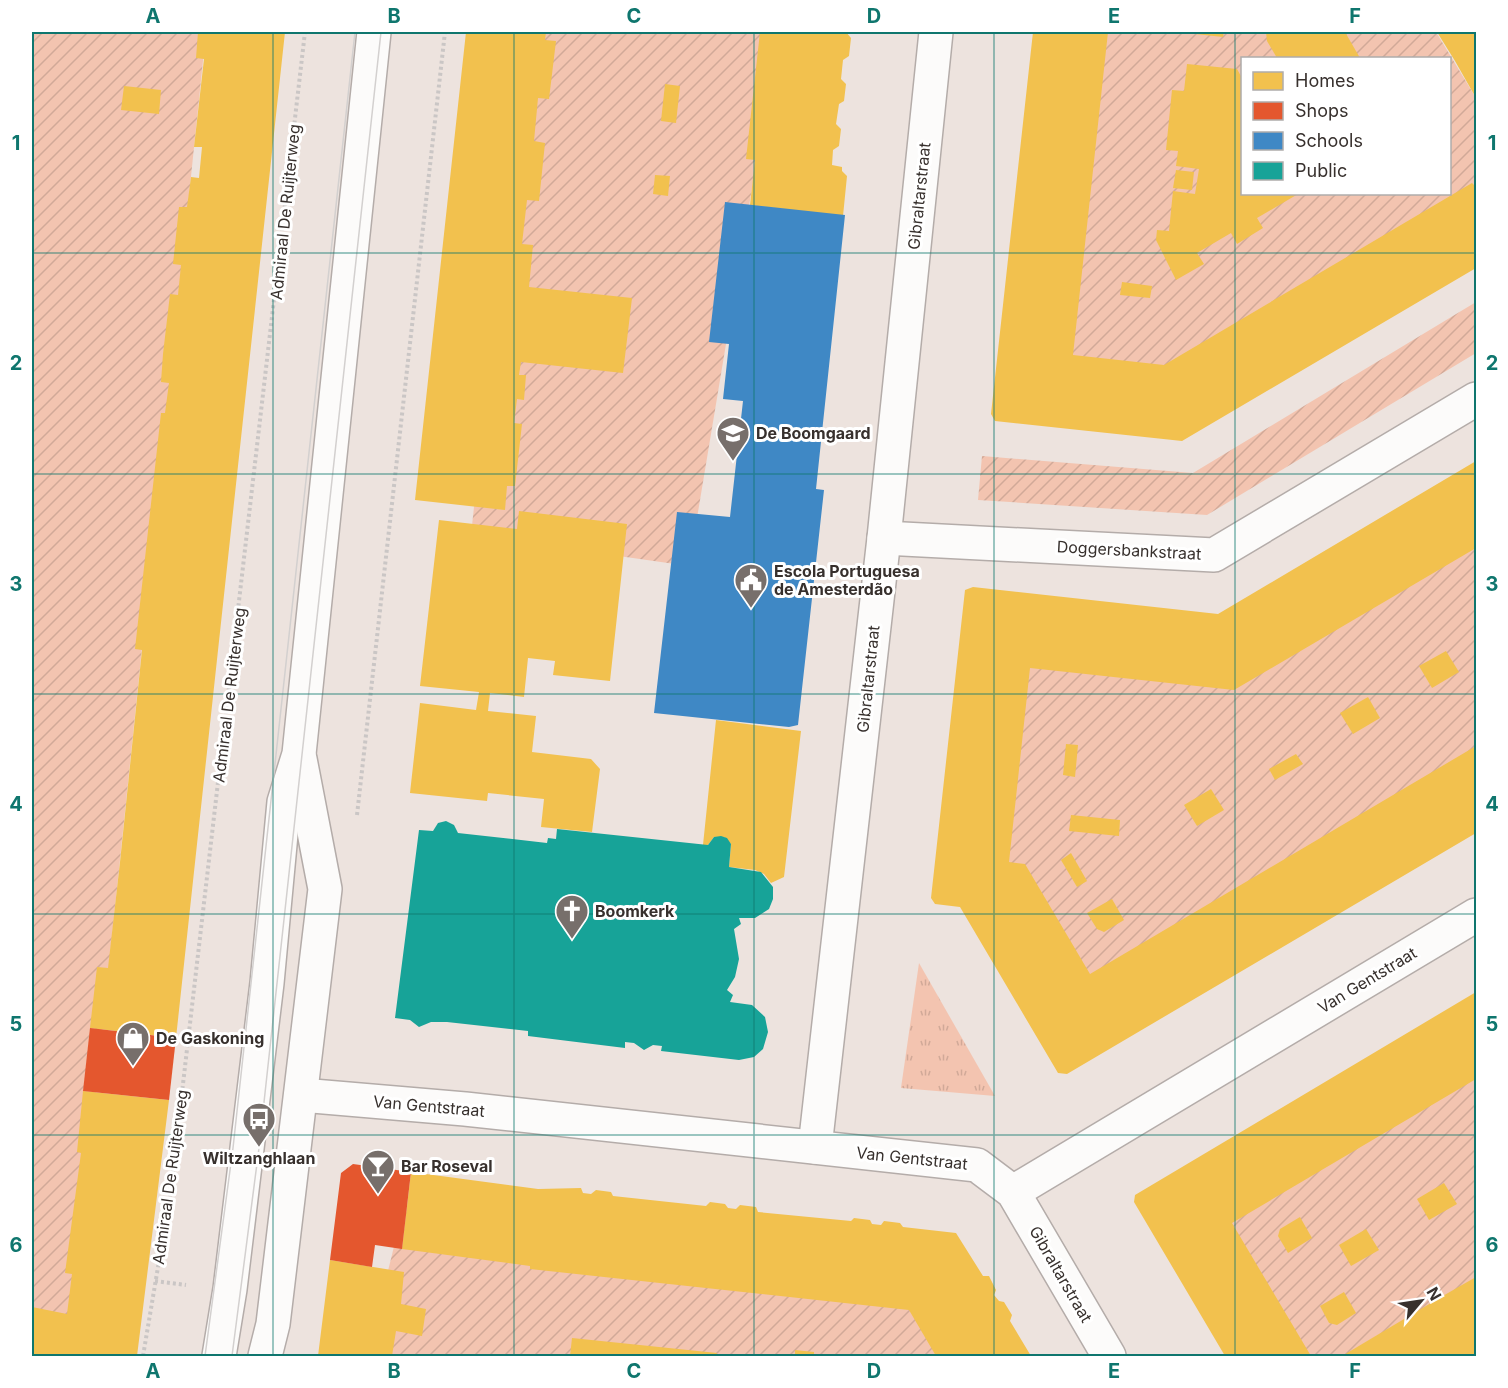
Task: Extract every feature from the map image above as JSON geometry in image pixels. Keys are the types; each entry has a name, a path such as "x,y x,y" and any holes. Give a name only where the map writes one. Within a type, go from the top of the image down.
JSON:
{"street":[{"path":"219,1356 230,1289 267,983 284,802 299,754 374,32"},
{"name":"Gibraltarstraat","path":"815,1147 884,538 936,32"},
{"name":"Doggersbankstraat","path":"884,538 1214,555 1476,399"},
{"path":"265,1356 273,1324 325,889 299,754"},
{"name":"Van Gentstraat","path":"301,1095 465,1108 977,1165 1013,1192 1476,915"},
{"name":"Gibraltarstraat","path":"1013,1192 1109,1356"}],"path":[{"name":"Admiraal De Ruijterweg","path":"142,1356 172,1173 305,32"},
{"path":"357,816 445,32"}],"green space":[{"path":"32,32 206,32 70,1341 32,1334"},
{"path":"525,32 778,32 689,566 471,535"},
{"path":"1080,32 1436,32 1476,98 1476,199 1148,378 1048,359"},
{"path":"1476,302 1476,353 1207,515 978,500 982,456 1193,473"},
{"path":"1476,528 1476,774 1077,1013 967,854 997,657 1218,681"},
{"path":"919,963 995,1096 901,1088"},
{"path":"1476,1052 1476,1315 1408,1356 1252,1356 1177,1232"},
{"path":"404,1206 944,1267 1002,1356 367,1356"}],"building: Homes":[{"path":"198,32 285,32 176,1038 90,1028 97,967 108,968 120,862 142,650 135,649 161,413 165,413 169,383 161,382 163,354 170,294 178,295 181,265 173,264 179,207 187,207 191,177 199,178 202,147 194,147 204,59 196,58"},
{"path":"466,32 546,32 545,40 556,41 549,99 538,98 534,141 545,143 539,201 527,200 522,244 533,245 529,287 632,298 623,373 521,362 519,375 526,375 524,400 517,399 514,423 522,424 515,486 507,486 505,510 415,500"},
{"path":"760,32 846,32 851,38 849,56 843,60 841,79 846,84 844,101 839,104 836,124 841,129 839,146 833,150 832,165 842,167 842,171 847,176 843,216 750,205 755,160 746,159"},
{"path":"1033,32 1108,32 1073,355 1164,365 1472,183 1476,187 1476,268 1182,441 995,421 991,414"},
{"path":"1195,32 1224,32 1223,37 1195,34"},
{"path":"1266,32 1345,32 1359,57 1276,57 1267,41"},
{"path":"1437,32 1476,32 1476,98 1455,61"},
{"path":"1187,64 1237,69 1241,76 1241,195 1296,195 1257,218 1263,228 1237,244 1231,233 1197,253 1204,264 1176,280 1156,240 1157,230 1169,231 1173,191 1195,194 1199,169 1176,166 1178,151 1166,150 1172,90 1184,91"},
{"path":"665,84 680,86 676,123 661,121"},
{"path":"124,86 161,90 159,114 121,110"},
{"path":"1176,170 1194,172 1192,190 1173,188"},
{"path":"655,175 670,176 668,196 653,194"},
{"path":"1122,282 1152,286 1150,298 1120,295"},
{"path":"1476,461 1476,548 1234,690 1030,668 1009,862 1025,864 1090,974 1476,746 1476,833 1067,1074 1058,1073 960,907 935,904 931,898 965,590 973,587 1218,614"},
{"path":"519,511 627,524 610,681 553,675 555,661 528,658 524,697 490,693 488,711 536,716 532,752 591,759 600,769 592,832 541,827 544,799 488,793 487,801 410,793 420,703 476,710 479,692 420,686 439,520 517,529"},
{"path":"1446,651 1459,672 1432,688 1419,666"},
{"path":"1368,697 1380,718 1353,734 1340,713"},
{"path":"716,720 801,731 784,877 771,883 764,874 755,870 729,867 731,844 724,837 714,837 708,845 703,845"},
{"path":"1066,744 1078,745 1075,777 1063,775"},
{"path":"1296,754 1303,764 1275,780 1269,769"},
{"path":"1211,789 1224,810 1197,826 1184,805"},
{"path":"1071,815 1120,820 1119,836 1069,831"},
{"path":"1071,853 1087,881 1077,887 1061,860"},
{"path":"1112,899 1124,920 1104,932 1097,929 1087,913"},
{"path":"1476,992 1476,1079 1232,1223 1311,1356 1225,1356 1134,1202 1135,1195"},
{"path":"83,1091 169,1100 137,1356 32,1356 32,1307 67,1314 72,1274 65,1273 81,1153 77,1152"},
{"path":"411,1172 538,1189 581,1188 583,1193 591,1194 596,1190 611,1192 613,1196 706,1206 710,1202 725,1204 728,1208 736,1209 740,1205 756,1207 758,1212 851,1221 854,1218 870,1220 872,1224 881,1225 884,1221 900,1223 903,1227 956,1233 983,1276 989,1276 996,1290 994,1295 999,1301 1004,1302 1012,1315 1010,1321 1031,1356 936,1356 909,1310 530,1269 530,1266 402,1249"},
{"path":"1444,1183 1457,1204 1429,1220 1417,1199"},
{"path":"1300,1217 1312,1238 1288,1253 1278,1236 1280,1229"},
{"path":"1366,1229 1379,1250 1351,1266 1339,1245"},
{"path":"330,1260 404,1272 401,1304 426,1309 422,1336 396,1331 392,1356 318,1356"},
{"path":"1476,1277 1476,1356 1342,1356 1441,1297"},
{"path":"1344,1292 1356,1313 1337,1325 1329,1323 1320,1306"},
{"path":"572,1338 717,1353 716,1356 570,1356"},
{"path":"795,1350 814,1352 814,1356 795,1356"}],"building: Shops":[{"path":"90,1028 176,1038 169,1100 83,1091"},
{"path":"353,1164 411,1172 402,1249 375,1245 372,1267 330,1260 341,1173"}],"building: Schools":[{"name":"De Boomgaard","path":"725,202 845,215 816,489 824,490 798,725 789,727 654,713 677,512 730,517 743,401 723,399 729,344 709,342"}],"building: Public":[{"name":"Boomkerk","path":"446,821 454,825 458,833 547,843 548,838 556,839 557,829 708,845 714,837 727,838 731,844 729,867 761,872 773,887 773,899 769,909 755,918 739,918 741,924 734,929 739,959 735,977 727,990 733,995 730,1002 752,1005 765,1017 768,1032 763,1049 754,1057 739,1060 661,1051 662,1046 653,1045 644,1050 634,1043 625,1042 625,1048 528,1036 528,1031 447,1022 431,1022 419,1027 410,1020 395,1018 419,830 433,831 438,823"}],"tram line":[{"path":"205,1356 233,1148 355,32"},
{"path":"232,1356 259,1148 381,32"}],"place":[{"name":"De Boomgaard","path":"733,462"},
{"name":"Escola Portuguesa de Amesterdão","path":"751,609"},
{"name":"Boomkerk","path":"572,940"},
{"name":"De Gaskoning","path":"133,1067"},
{"name":"Wiltzanghlaan","path":"259,1148"},
{"name":"Bar Roseval","path":"378,1195"}]}
